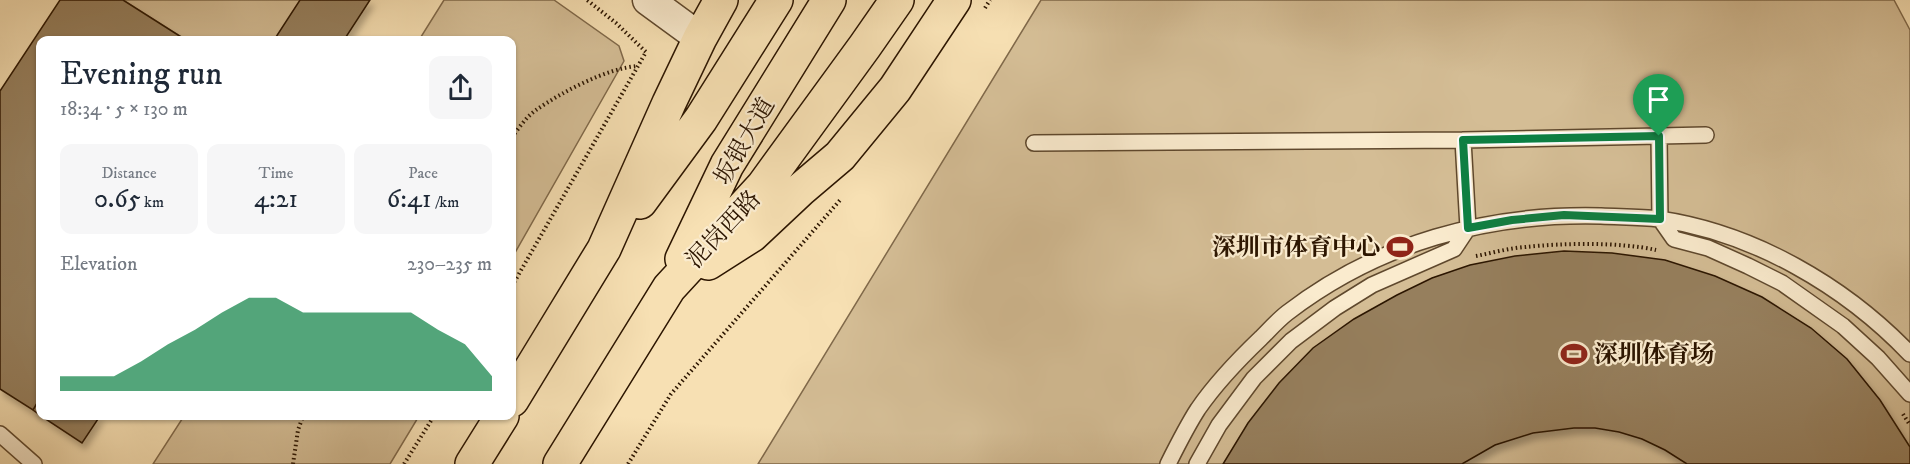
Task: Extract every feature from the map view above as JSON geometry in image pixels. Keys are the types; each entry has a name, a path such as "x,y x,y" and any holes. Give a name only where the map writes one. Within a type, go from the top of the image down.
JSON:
{"main road":[{"path":"516,393 604,249 669,103 721,0"},
{"name":"坂银大道","path":"604,249 701,119 776,0"},
{"name":"坂银大道","path":"669,288 727,165 829,0"},
{"name":"泥岗西路","path":"560,464 669,288 763,186 897,0"},
{"path":"669,288 752,235 840,156 968,5"},
{"path":"472,464 500,420"}],"street":[{"path":"648,0 700,38"}],"lane":[{"path":"1034,143 1463,140 1706,135"},
{"path":"1659,136 1660,219 1674,239 1708,248 1782,283 1843,326 1878,358 1910,394"},
{"path":"1197,464 1219,425 1254,378 1291,341 1335,308 1372,285 1454,249 1468,228 1463,140"},
{"path":"1168,464 1198,408 1240,359 1286,314 1343,275 1428,238 1512,220 1564,215 1660,219 1701,228 1772,254 1811,275 1851,300 1888,331 1910,354"},
{"path":"0,434 33,464"}],"path":[{"path":"516,279 646,52 616,23 587,0"},
{"path":"968,5 990,0"},
{"path":"516,131 535,111 556,98 613,72 638,66"},
{"path":"628,464 670,394 844,196"},
{"path":"1471,258 1524,247 1586,245 1644,248 1666,253"},
{"path":"1900,409 1910,425"},
{"path":"292,464 302,420"},
{"path":"404,464 432,420"}],"shaded area":[{"path":"123,0 315,0 292,36 180,36"},
{"path":"444,0 554,0 619,46 624,61 516,251 516,36 422,36"},
{"name":"深圳市体育中心","path":"1041,0 1894,0 1910,30 1910,464 758,464"},
{"path":"181,420 417,420 390,464 153,464"}],"building":[{"path":"60,0 123,0 180,36 36,36"},
{"path":"300,0 370,0 347,36 277,36"},
{"path":"36,36 36,405 33,410 0,389 0,91"},
{"name":"深圳体育场","path":"1564,251 1612,253 1665,260 1715,276 1762,297 1811,328 1847,359 1880,400 1910,447 1910,464 1687,464 1642,439 1595,428 1574,428 1533,433 1495,445 1462,464 1223,464 1248,423 1279,383 1313,348 1354,319 1432,278 1470,265 1515,256"},
{"path":"47,420 97,420 82,443"}],"place":[{"name":"深圳市体育中心","path":"1400,247"},
{"name":"深圳体育场","path":"1574,354"}],"route":[{"path":"1659,136 1660,219 1564,215 1512,220 1468,228 1463,140 1659,136"}]}
